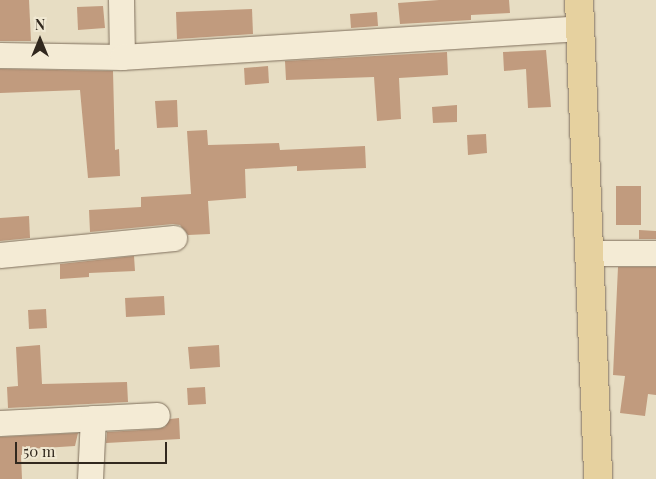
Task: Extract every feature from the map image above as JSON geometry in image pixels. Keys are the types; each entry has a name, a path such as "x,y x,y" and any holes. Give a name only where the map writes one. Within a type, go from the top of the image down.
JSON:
{"main road":[{"path":"579,0 598,479"}],"street":[{"path":"121,0 122,57"},
{"path":"0,56 122,57 580,28"},
{"path":"0,254 174,238"},
{"path":"589,253 656,253"},
{"path":"0,423 157,415"},
{"path":"90,479 93,418"}],"building":[{"path":"0,0 29,0 31,41 0,41"},
{"path":"439,0 509,0 510,13 471,15 471,20 400,24 398,3"},
{"path":"103,6 105,28 78,30 77,7"},
{"path":"252,9 253,34 177,39 176,12"},
{"path":"377,12 378,26 351,28 350,14"},
{"path":"546,50 551,107 528,108 526,69 504,71 503,52"},
{"path":"447,52 448,75 399,78 401,119 377,121 374,77 286,80 285,61"},
{"path":"268,66 269,83 245,85 244,68"},
{"path":"0,69 113,71 115,150 119,149 120,176 88,178 80,90 0,93"},
{"path":"177,100 178,127 157,128 155,101"},
{"path":"457,105 457,122 433,123 432,107"},
{"path":"207,130 208,145 279,143 280,150 365,146 366,168 297,171 297,166 245,169 246,198 208,201 210,234 188,235 180,225 173,224 90,232 89,210 141,207 141,197 191,194 187,131"},
{"path":"486,134 487,153 468,155 467,135"},
{"path":"616,186 641,186 641,225 616,225"},
{"path":"29,216 30,238 0,241 0,218"},
{"path":"639,230 656,231 656,239 639,239"},
{"path":"134,256 135,271 89,273 89,277 60,279 60,264"},
{"path":"618,267 656,267 656,395 648,394 645,416 620,413 625,376 613,375"},
{"path":"164,296 165,315 126,317 125,298"},
{"path":"46,309 47,328 29,329 28,310"},
{"path":"40,345 42,384 127,382 128,402 8,408 7,387 18,386 16,347"},
{"path":"219,345 220,367 190,369 188,347"},
{"path":"205,387 206,404 188,405 187,388"},
{"path":"179,418 180,439 106,443 107,432 158,429 165,427 170,419"},
{"path":"78,433 75,446 28,449 29,455 21,455 22,479 0,479 0,437"}]}
